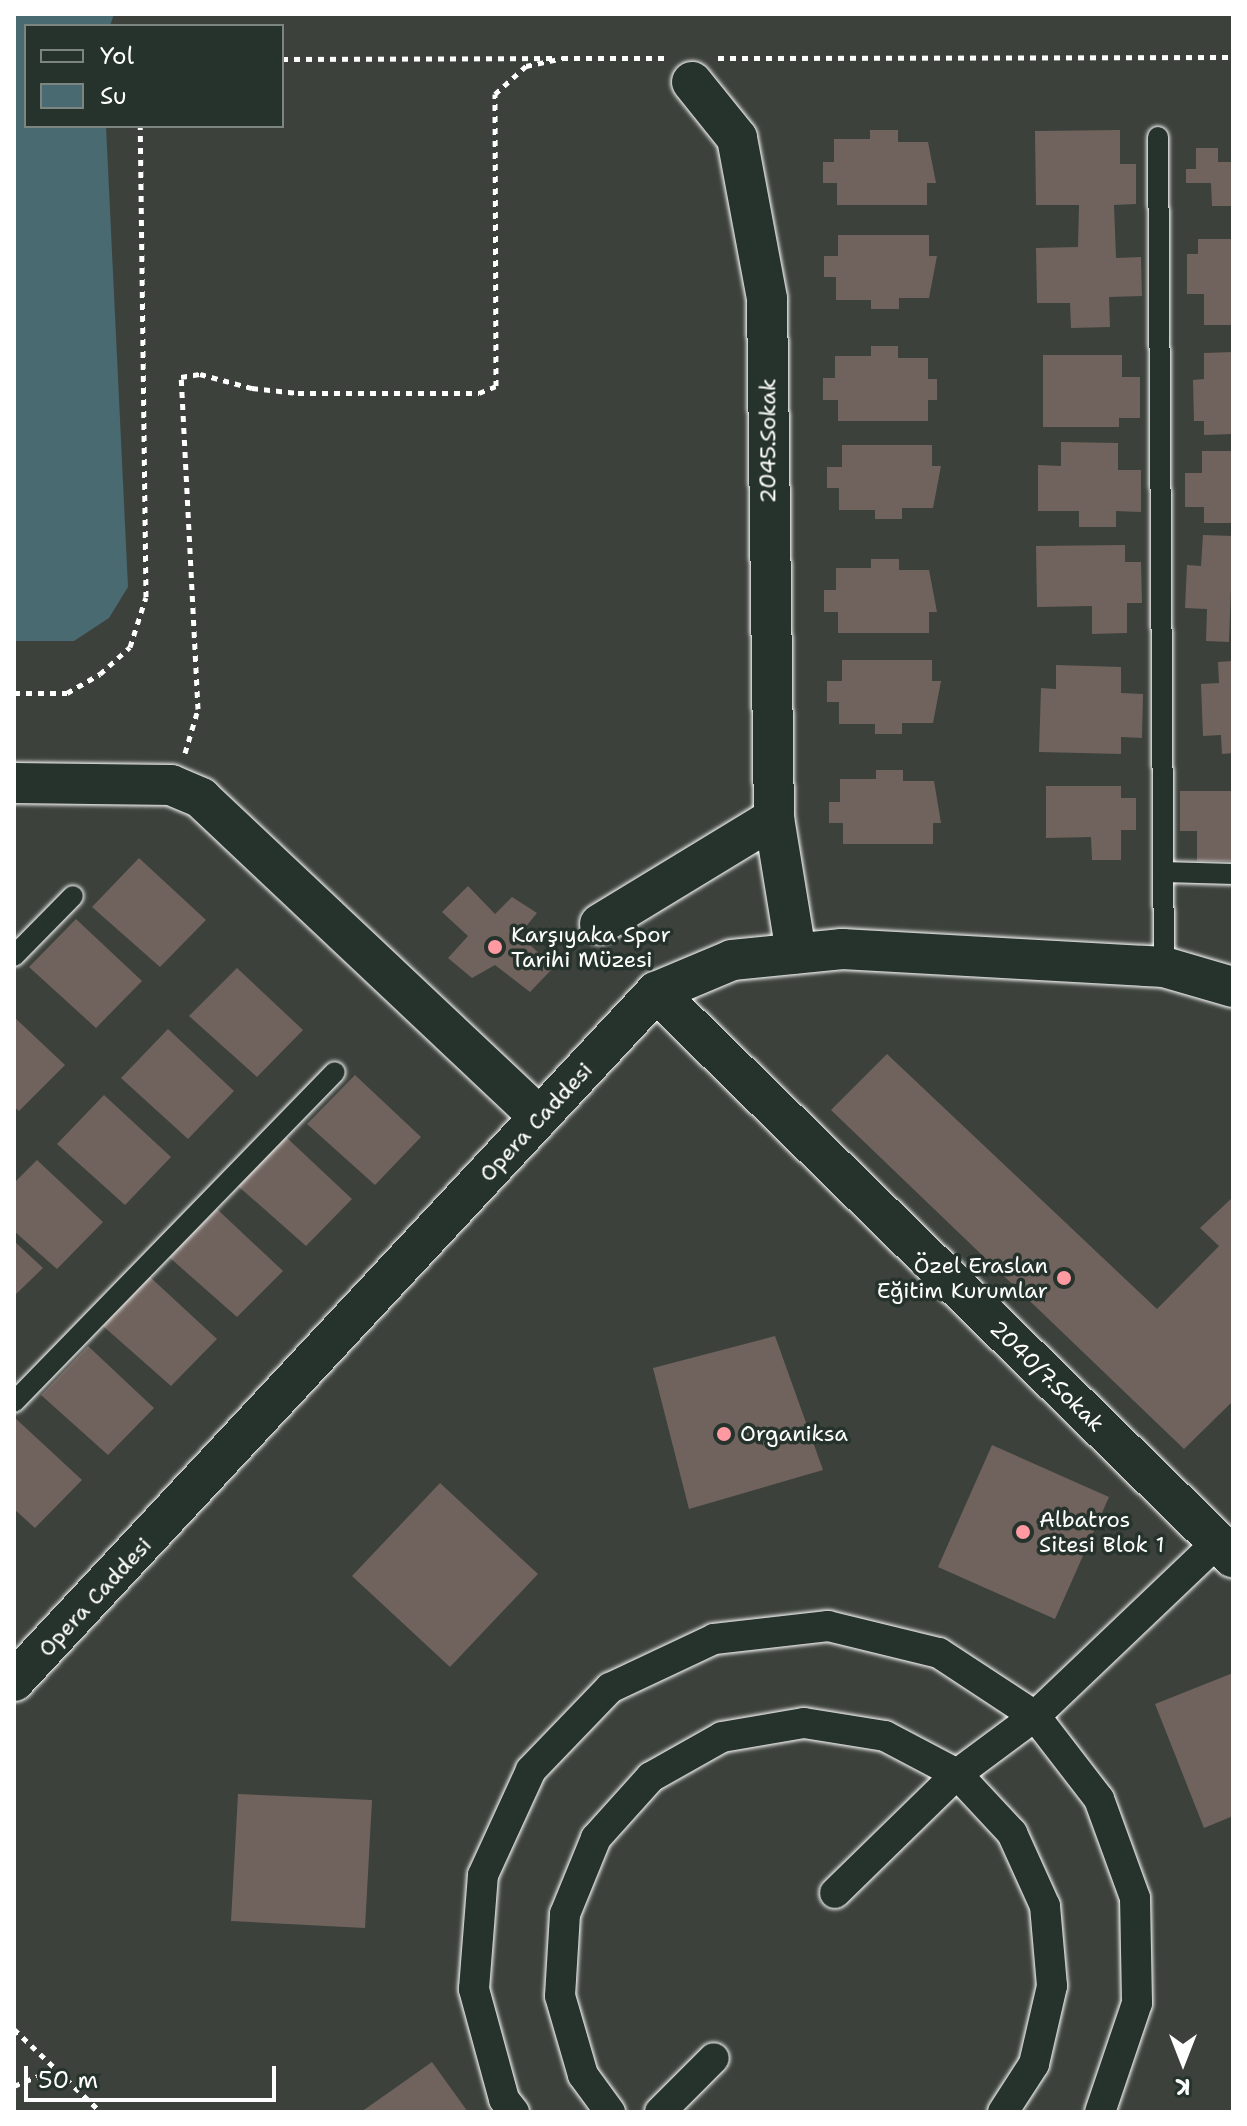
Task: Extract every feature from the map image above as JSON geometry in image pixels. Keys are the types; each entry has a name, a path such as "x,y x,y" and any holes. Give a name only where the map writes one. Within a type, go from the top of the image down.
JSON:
{"street":[{"name":"2045.Sokak","path":"692,66 737,138 767,299 774,818 796,953"},
{"path":"14,783 171,785 201,798 540,1117"},
{"path":"600,924 774,818"},
{"name":"Opera Caddesi","path":"19,1668 656,992 732,960 842,949 1164,967 1233,987"},
{"name":"2040/7.Sokak","path":"656,992 1225,1550"},
{"path":"835,1893 957,1774 1035,1716 1225,1550"},
{"path":"514,2112 504,2099 474,1989 483,1875 531,1770 610,1688 714,1639 828,1626 939,1653 1035,1716 1099,1799 1135,1898 1137,2003 1100,2112"},
{"path":"610,2112 583,2075 560,1996 565,1914 596,1838 651,1777 722,1737 804,1723 885,1736 957,1774 1012,1833 1045,1906 1052,1986 1034,2064 1003,2112"},
{"path":"660,2112 714,2058"}],"lane":[{"path":"1158,137 1164,967"},
{"path":"1164,872 1233,874"},
{"path":"14,956 73,896"},
{"path":"14,1402 335,1072"}],"path":[{"path":"284,59 564,58 692,66 1233,57"},
{"path":"171,785 198,709 181,377 200,374 252,388 298,393 479,393 496,386 495,94 526,66 564,58"},
{"path":"14,693 67,693 100,674 130,647 146,597 140,128"},
{"path":"14,2029 101,2112"},
{"path":"14,2086 55,2069"}],"water":[{"path":"14,14 114,14 111,24 24,24 24,128 106,128 128,587 109,618 74,641 14,641"}],"building":[{"path":"870,130 898,130 898,142 928,142 936,183 927,183 927,205 837,205 837,183 823,183 823,162 834,162 834,139 870,139"},
{"path":"1120,130 1120,164 1136,164 1136,204 1114,205 1116,258 1141,257 1142,296 1109,297 1110,327 1071,328 1070,303 1037,303 1036,248 1078,247 1079,205 1036,205 1035,131"},
{"path":"1196,148 1218,148 1218,162 1233,162 1233,206 1212,206 1211,183 1186,183 1186,169 1196,169"},
{"path":"838,235 929,235 929,256 937,256 929,298 899,298 899,309 871,309 871,300 836,300 836,277 824,277 824,256 838,256"},
{"path":"1198,239 1233,239 1233,325 1204,325 1204,294 1187,294 1187,254 1198,254"},
{"path":"871,346 898,346 898,358 928,358 928,379 937,379 937,400 928,400 928,421 838,421 838,400 823,400 823,378 835,378 835,356 871,356"},
{"path":"1233,352 1233,434 1204,435 1204,421 1194,421 1193,380 1204,379 1204,353"},
{"path":"1043,355 1122,355 1122,377 1140,377 1140,418 1119,418 1119,427 1043,427"},
{"path":"1061,442 1118,443 1118,470 1141,470 1141,512 1116,511 1116,527 1079,527 1079,511 1038,511 1038,465 1061,466"},
{"path":"842,445 932,445 932,466 941,466 933,508 902,508 902,519 875,519 875,510 839,510 839,488 827,488 827,467 842,467"},
{"path":"1202,451 1233,451 1233,523 1204,523 1204,507 1185,507 1185,473 1202,473"},
{"path":"1203,535 1233,536 1229,642 1206,641 1207,609 1185,608 1187,565 1201,566"},
{"path":"1125,545 1125,562 1141,562 1142,603 1127,603 1127,633 1092,634 1092,606 1037,607 1036,546"},
{"path":"871,559 899,559 899,570 929,570 937,612 929,612 929,633 838,633 838,612 824,612 824,590 836,590 836,568 871,568"},
{"path":"842,660 932,660 932,681 941,681 933,723 902,723 902,734 875,734 875,724 839,724 839,702 827,702 827,681 842,681"},
{"path":"1233,661 1233,753 1222,754 1221,735 1203,736 1201,684 1219,683 1218,662"},
{"path":"1056,665 1121,667 1121,693 1143,694 1142,738 1121,737 1121,754 1039,752 1041,688 1056,689"},
{"path":"876,770 903,770 903,781 934,781 941,823 933,823 933,844 843,844 843,823 829,823 829,802 840,802 840,779 876,779"},
{"path":"1046,786 1121,786 1121,798 1136,798 1136,830 1121,830 1121,860 1092,860 1091,837 1046,838"},
{"path":"1180,791 1233,791 1232,861 1197,861 1197,831 1180,831"},
{"path":"139,858 206,920 160,967 92,907"},
{"name":"Karşıyaka Spor Tarihi Müzesi","path":"468,886 495,914 512,897 537,913 519,935 554,967 530,992 495,965 472,978 448,958 468,936 442,912"},
{"path":"76,919 142,981 96,1028 29,967"},
{"path":"237,968 303,1030 257,1077 189,1016"},
{"path":"14,1017 65,1065 19,1111 14,1107"},
{"path":"168,1029 234,1091 188,1139 121,1078"},
{"name":"Özel Eraslan Eğitim Kurumlar","path":"887,1054 1157,1309 1219,1246 1200,1228 1233,1197 1233,1401 1184,1449 831,1110"},
{"path":"355,1075 421,1137 375,1185 307,1124"},
{"path":"104,1095 171,1157 125,1205 57,1144"},
{"path":"286,1137 352,1199 306,1246 238,1186"},
{"path":"37,1160 103,1222 57,1269 14,1231 14,1183"},
{"path":"217,1209 283,1271 237,1317 169,1257"},
{"path":"14,1241 43,1268 14,1296"},
{"path":"150,1277 217,1339 171,1386 103,1326"},
{"path":"775,1336 823,1470 689,1509 653,1368"},
{"path":"88,1346 154,1408 108,1455 41,1395"},
{"path":"14,1417 82,1480 35,1528 14,1509"},
{"name":"Albatros Sitesi Blok 1","path":"992,1445 1109,1497 1055,1619 938,1567"},
{"path":"440,1483 538,1574 450,1667 352,1576"},
{"path":"1233,1673 1233,1816 1204,1828 1155,1704"},
{"path":"238,1794 372,1800 365,1928 231,1921"},
{"path":"432,2062 468,2112 361,2112"}],"place":[{"name":"Karşıyaka Spor Tarihi Müzesi","path":"495,947"},
{"name":"Özel Eraslan Eğitim Kurumlar","path":"1064,1278"},
{"name":"Organiksa","path":"724,1434"},
{"name":"Albatros Sitesi Blok 1","path":"1023,1532"}]}
